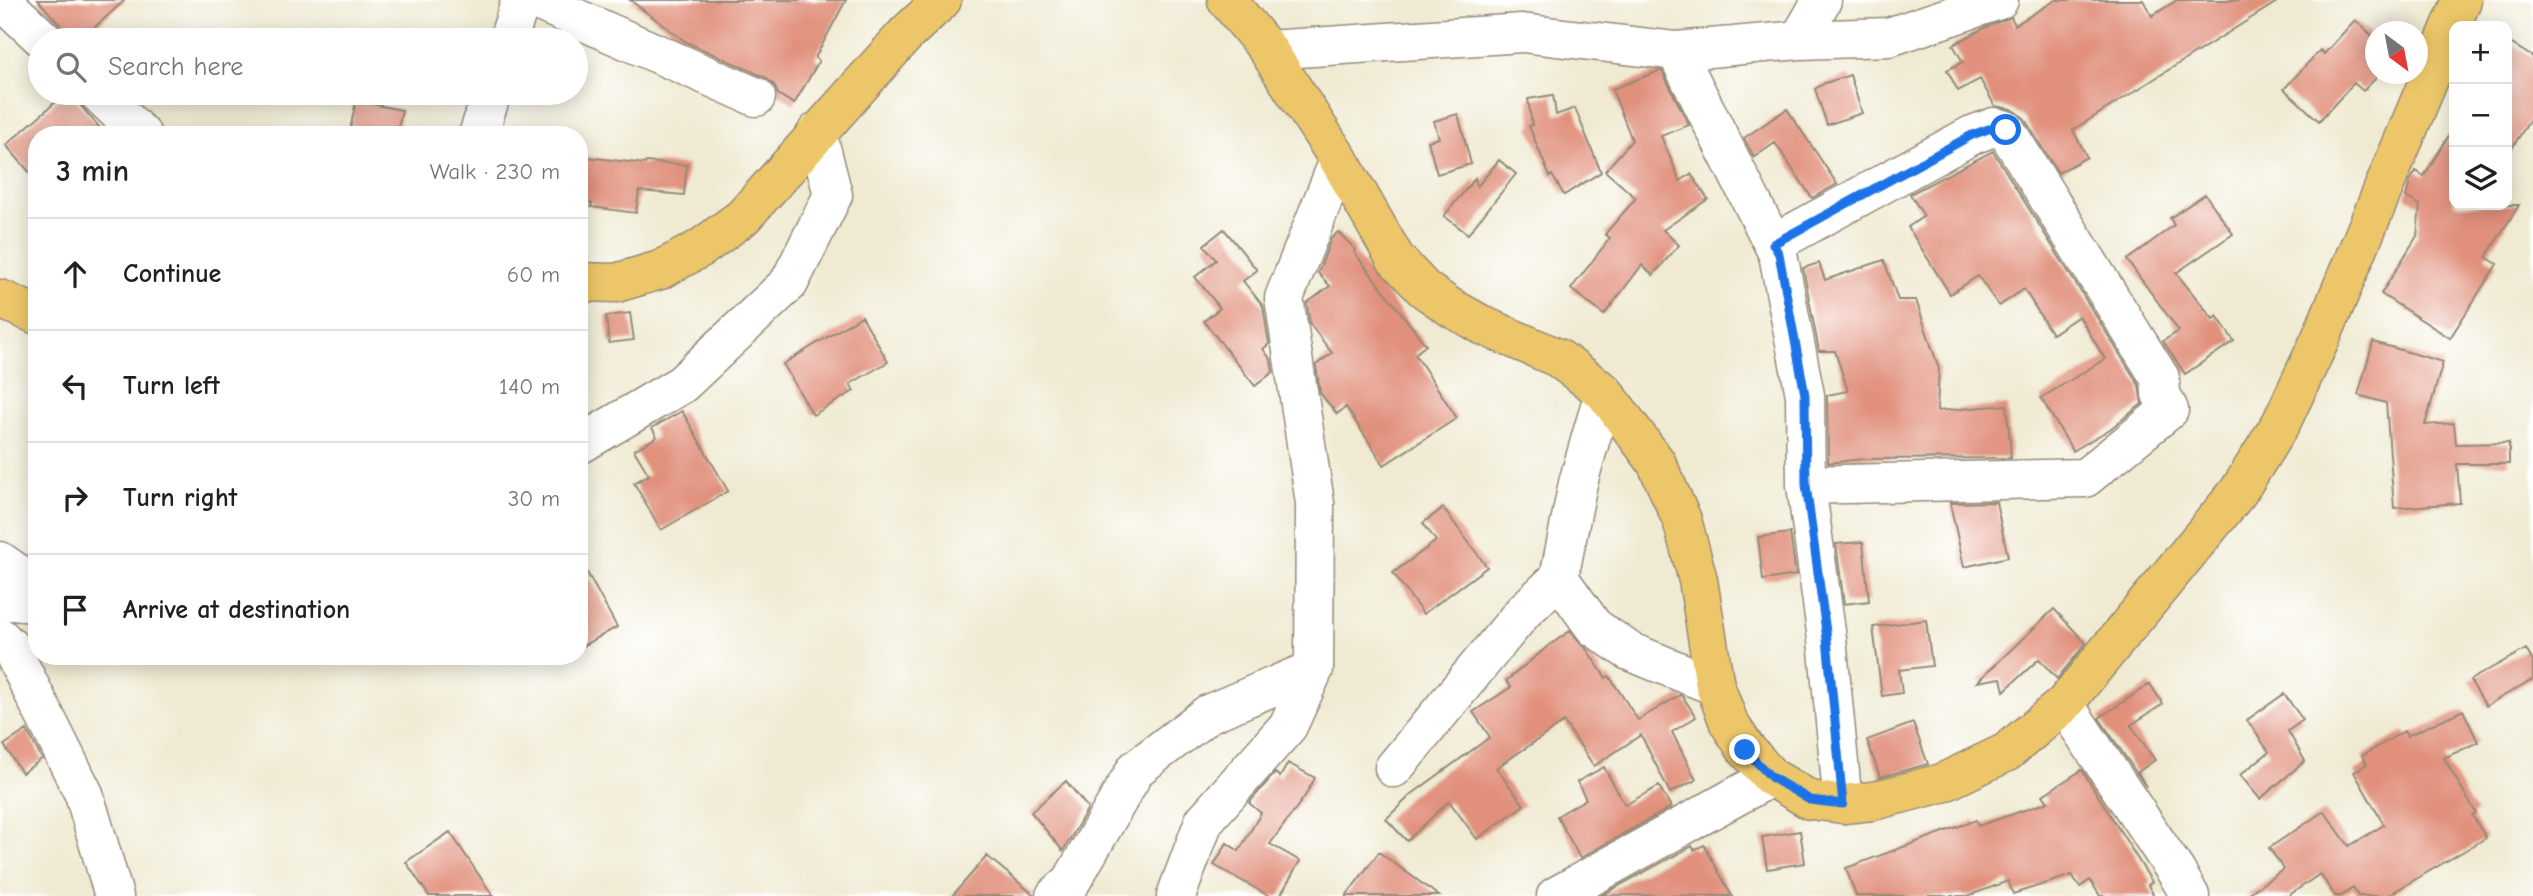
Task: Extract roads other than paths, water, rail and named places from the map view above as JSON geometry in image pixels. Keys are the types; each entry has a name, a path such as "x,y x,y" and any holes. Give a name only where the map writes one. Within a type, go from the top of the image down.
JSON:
{"main road":[{"path":"588,282 616,283 660,271 701,248 743,217 906,34 942,0"},
{"path":"1227,0 1268,50 1339,160 1395,258 1424,289 1484,326 1559,358 1604,393 1656,462 1682,520 1698,580 1715,686 1729,723 1745,750 1771,777 1810,800 1843,804 1873,801 1942,783 2007,752 2064,704 2238,492 2281,424 2321,338 2462,0"},
{"path":"0,299 28,311"}],"street":[{"path":"6,0 9,7 31,28"},
{"path":"513,28 521,0"},
{"path":"535,0 756,97"},
{"path":"1799,40 1822,0"},
{"path":"1268,50 1522,33 1676,51 1799,40 1889,37 1999,0"},
{"path":"1676,51 1779,254 1805,395 1806,485 1827,639 1843,804"},
{"path":"111,105 133,126"},
{"path":"481,126 488,105"},
{"path":"1773,244 1972,135 1994,127 2006,130 2160,378 2161,394 2169,410 2085,478 1806,485"},
{"path":"588,440 682,384 789,283 833,195 817,132"},
{"path":"1176,896 1204,821 1287,726 1314,669 1315,503 1283,298 1339,160"},
{"path":"1394,768 1523,612 1559,578 1578,482 1604,393"},
{"path":"0,561 28,581"},
{"path":"1559,578 1594,627 1629,651 1715,686"},
{"path":"0,600 28,602"},
{"path":"0,637 11,648 84,794 114,896"},
{"path":"1055,896 1072,882 1136,769 1208,714 1314,669"},
{"path":"2064,704 2178,873 2190,896"},
{"path":"1556,896 1771,777"}]}
